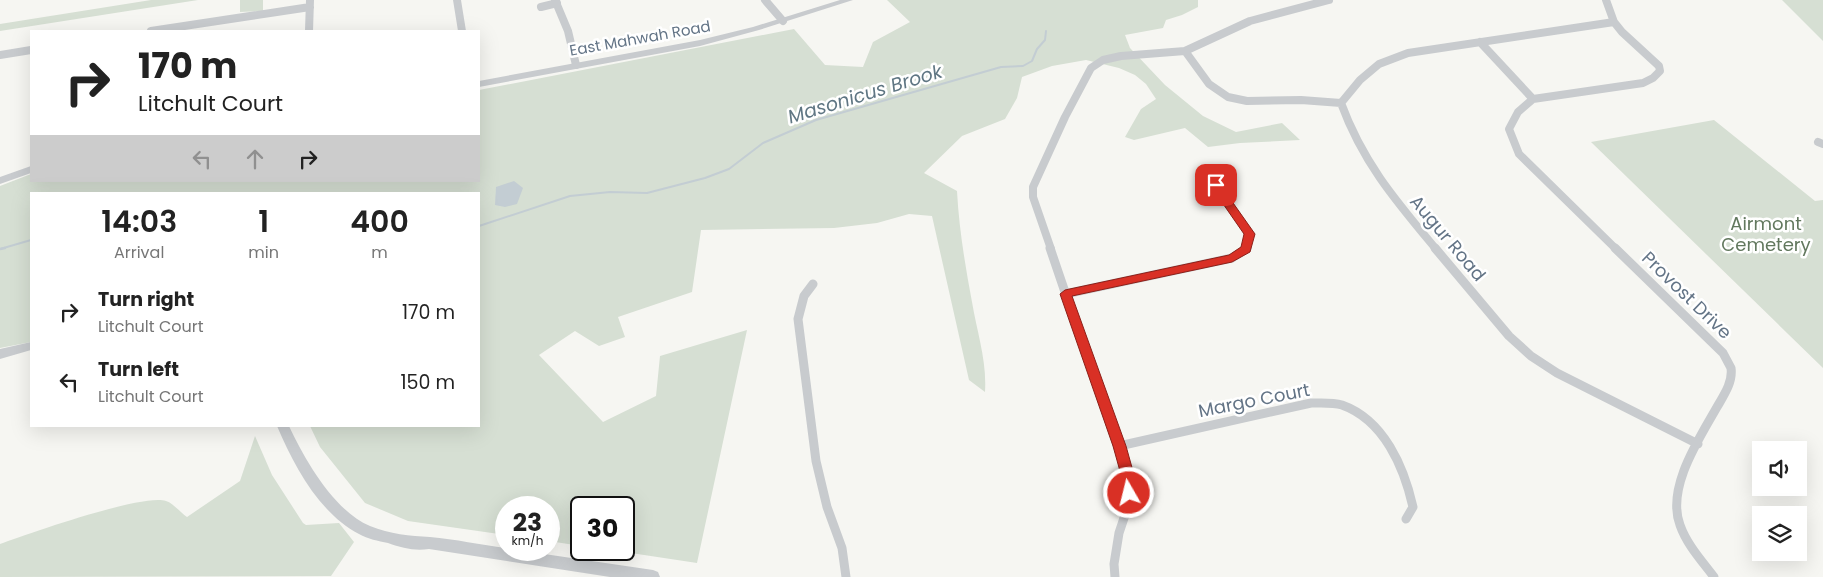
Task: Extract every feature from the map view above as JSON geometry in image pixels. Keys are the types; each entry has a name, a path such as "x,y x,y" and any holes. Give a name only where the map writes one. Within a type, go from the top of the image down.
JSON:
{"street":[{"path":"456,0 462,30"},
{"path":"765,0 783,21"},
{"name":"East Mahwah Road","path":"480,84 698,44 783,21 849,0"},
{"path":"1115,577 1114,564 1118,533 1129,503 1130,482 1033,197 1033,187 1090,68 1103,60 1121,56 1185,51 1250,21 1329,0"},
{"path":"1480,42 1533,99 1643,83 1653,78 1660,71 1659,66 1622,32 1614,22 1606,0"},
{"path":"541,7 556,2 568,31 576,65"},
{"path":"157,30 310,3 309,30"},
{"path":"1185,51 1208,82 1218,92 1230,98 1256,102 1294,100 1341,103 1360,80 1379,64 1408,53 1614,22"},
{"path":"0,55 30,50"},
{"name":"Provost Drive","path":"1533,99 1520,108 1512,118 1509,129 1519,154 1723,353 1732,368 1730,382 1683,476 1676,501 1679,520 1689,540 1714,577"},
{"name":"Augur Road","path":"1341,103 1349,128 1363,156 1382,184 1509,336 1531,356 1557,373 1698,444"},
{"path":"0,181 30,170"},
{"path":"1065,294 1232,258 1246,249 1249,234 1216,185 1200,176"},
{"path":"813,284 805,291 800,304 798,319 816,461 842,548 846,577"},
{"path":"0,354 30,346"},
{"name":"Margo Court","path":"1119,446 1311,403 1341,404 1364,415 1384,434 1410,490 1413,507 1406,518"},
{"path":"283,427 296,453 323,494 334,506 362,529 404,542 429,543 586,572 652,577"}],"green space":[{"path":"151,0 198,0 0,31 0,24"},
{"path":"240,0 263,0 263,11 240,12"},
{"path":"887,0 1198,0 1198,7 1166,20 1163,28 1125,35 1130,48 1165,85 1203,116 1236,132 1282,123 1300,140 1240,143 1208,147 1185,128 1134,140 1125,137 1141,109 1156,99 1146,84 1135,75 1119,68 1086,60 1052,66 1022,77 1017,98 1005,119 962,136 924,173 957,191 965,260 983,358 985,392 969,380 932,216 909,214 877,223 834,228 701,230 692,292 618,317 625,337 599,346 575,331 539,355 603,422 656,396 660,356 747,330 697,563 635,554 635,496 570,496 570,544 560,543 560,496 495,496 495,533 408,521 365,503 320,447 310,427 480,427 480,192 30,192 30,342 0,348 0,186 30,174 30,182 480,182 480,90 794,29 825,65 863,67 873,42 910,22"},
{"path":"1782,0 1823,0 1823,41"},
{"name":"Airmont Cemetery","path":"1714,120 1815,201 1823,200 1823,368 1591,142"},
{"path":"255,436 272,475 303,523 306,525 339,523 354,542 331,576 0,577 0,544 59,524 111,508 153,500 169,502 187,517 240,481"}],"shaded area":[{"path":"514,181 523,188 517,204 505,207 495,205 496,187"}],"waterway":[{"name":"Masonicus Brook","path":"480,226 570,196 610,192 647,193 705,178 729,169 763,143 816,120 1001,67 1023,66 1032,61 1037,49 1045,40 1046,31"},
{"name":"Masonicus Brook","path":"5,248 0,249 30,240"}],"route":[{"path":"1129,493 1130,482 1119,446 1065,294 1232,258 1246,249 1249,234 1216,185"}]}
